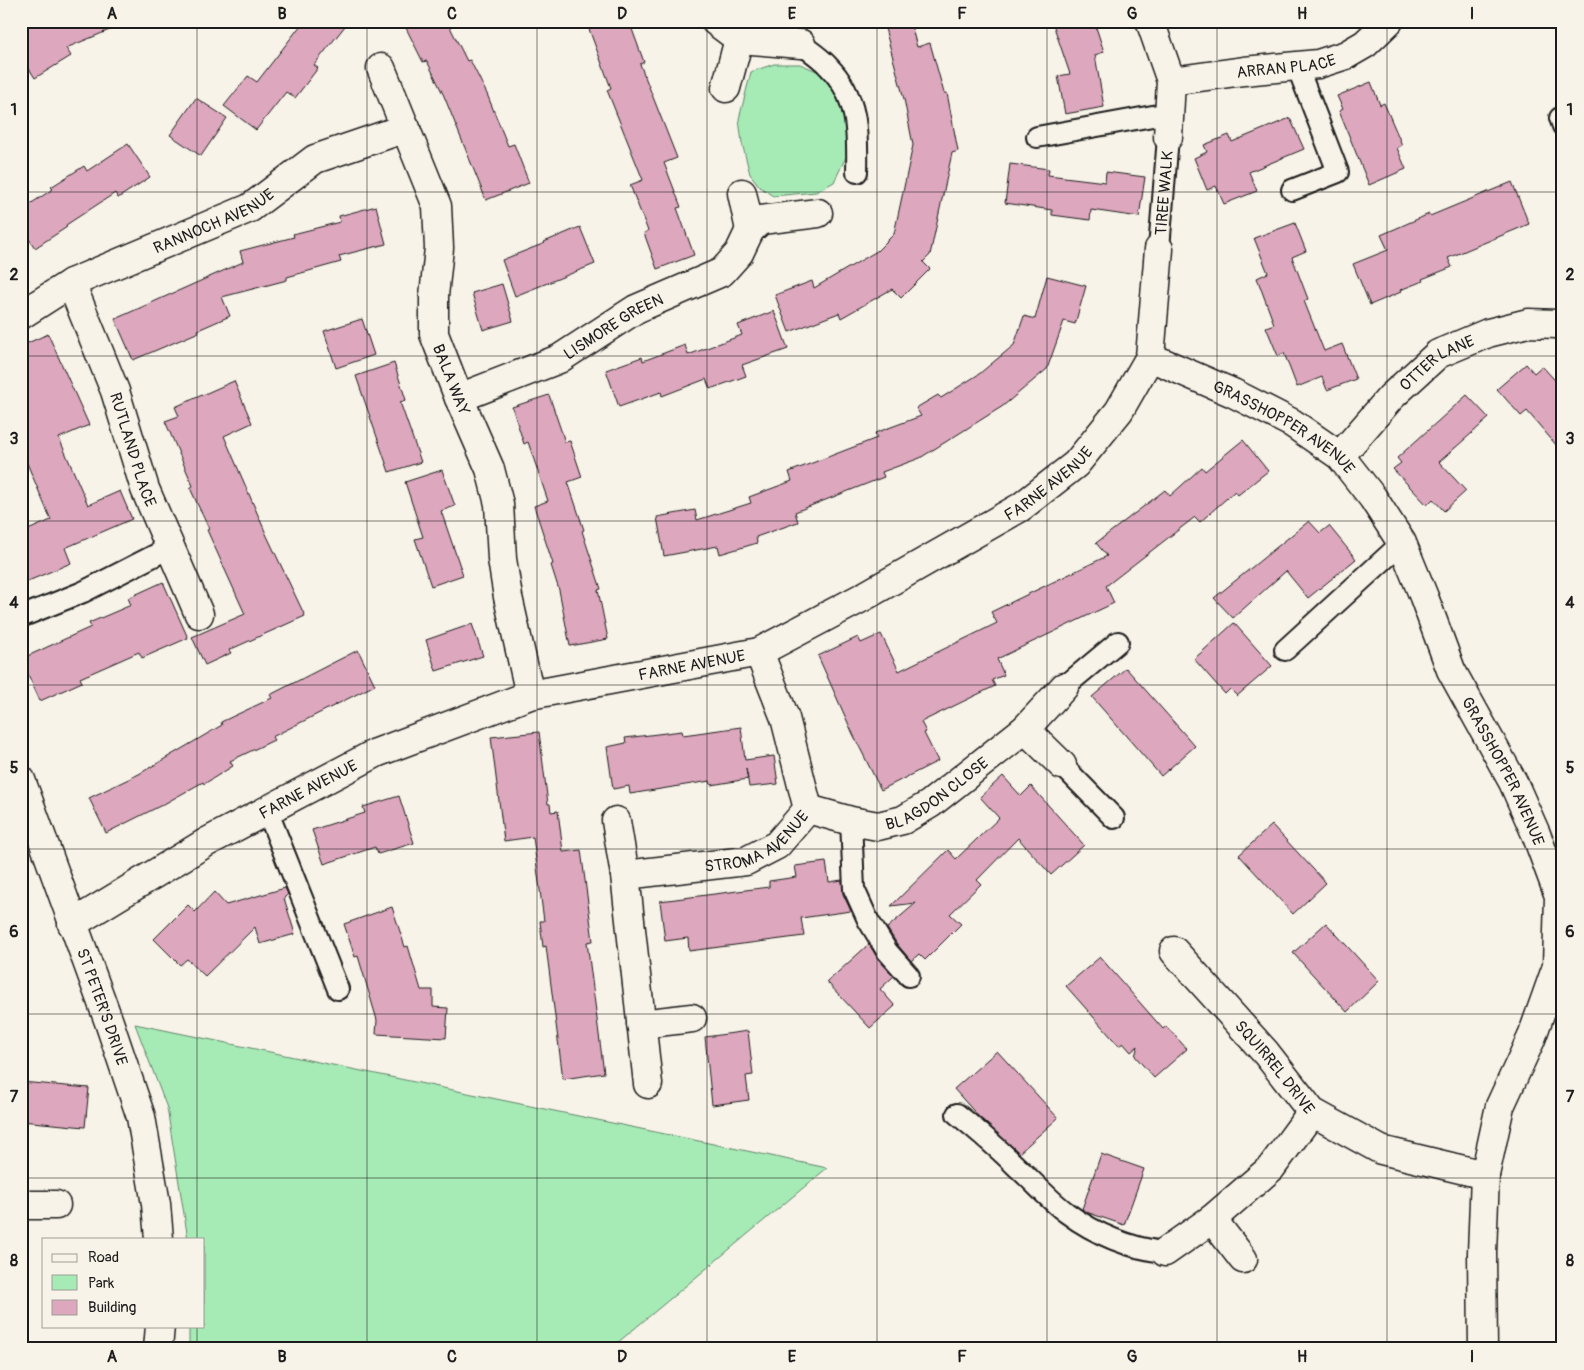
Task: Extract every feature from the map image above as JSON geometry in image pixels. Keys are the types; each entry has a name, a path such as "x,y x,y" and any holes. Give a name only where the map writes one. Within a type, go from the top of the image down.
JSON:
{"street":[{"path":"716,21 739,39 800,44"},
{"path":"1150,21 1170,81 1169,125"},
{"name":"ARRAN PLACE","path":"1170,81 1318,64 1346,55 1364,44 1389,21"},
{"path":"726,88 739,39"},
{"name":"BALA WAY","path":"381,68 437,206 439,248 434,296 434,334 490,469 497,495 502,559 508,597 530,695"},
{"name":"RANNOCH AVENUE","path":"21,315 71,284 250,208 315,159 406,128"},
{"path":"742,193 750,230 762,220 818,213"},
{"name":"LISMORE GREEN","path":"459,398 559,359 636,310 722,272 739,252 750,230"},
{"name":"FARNE AVENUE","path":"72,924 207,842 376,753 530,695 759,652 871,592 1021,507 1076,464 1119,411 1150,357 1159,249"},
{"name":"RUTLAND PLACE","path":"71,284 115,391 146,488 199,614"},
{"name":"OTTER LANE","path":"1340,456 1391,397 1438,354 1488,333 1528,323 1563,326"},
{"name":"GRASSHOPPER AVENUE","path":"1150,357 1292,423 1340,456 1373,498 1402,543 1452,670 1513,782 1561,895 1557,966 1531,1039 1500,1106 1485,1175 1482,1253 1483,1349"},
{"name":"STROMA AVENUE","path":"624,875 746,861 777,845 808,809 785,718 759,652"},
{"name":"BLAGDON CLOSE","path":"808,809 851,821 878,826 903,820 930,804 1025,729 1064,687"},
{"path":"1025,729 1062,765"},
{"name":"ST PETER'S DRIVE","path":"21,780 109,1022 141,1117 156,1204 159,1238"},
{"path":"616,821 648,1084"},
{"name":"SQUIRREL DRIVE","path":"1174,951 1266,1053 1312,1112 1381,1150 1485,1175"},
{"path":"641,1024 692,1018"},
{"path":"1165,1252 1212,1219 1271,1168 1312,1112"},
{"path":"21,1205 56,1205"},
{"path":"1212,1219 1242,1259"},
{"path":"158,1349 160,1328"}],"lane":[{"path":"800,44 828,65 846,87 853,107 858,140 857,172"},
{"path":"1292,190 1338,172 1297,66"},
{"path":"1037,137 1169,125"},
{"name":"TIREE WALK","path":"1159,249 1169,125"},
{"path":"1285,650 1402,543"},
{"path":"23,616 83,592 171,546"},
{"path":"1064,687 1118,642"},
{"path":"1062,765 1114,818"},
{"path":"268,810 338,989"},
{"path":"851,821 854,889 868,920 887,951 908,976"},
{"path":"957,1114 986,1137 1068,1214 1094,1230 1125,1243 1147,1250 1165,1252"}],"green space":[{"path":"774,64 800,64 819,72 834,88 843,106 846,157 834,182 816,192 773,196 760,187 750,174 742,143 739,119 751,72"},
{"path":"135,1024 827,1168 610,1349 189,1349 189,1328 205,1328 205,1238 188,1238 167,1108"}],"building":[{"path":"35,21 129,22 66,48 71,56 35,78 21,56 21,30"},
{"path":"304,21 349,21 314,65 318,68 295,98 286,92 256,130 224,106 248,76 257,82"},
{"path":"421,21 447,21 467,61 470,60 487,94 508,146 514,144 529,183 486,200 444,96 427,61 423,62 406,28"},
{"path":"586,21 629,21 644,62 640,64 677,158 664,163 681,207 677,208 694,255 657,269 644,233 648,231 630,185 643,180 607,90 611,88"},
{"path":"883,21 910,21 917,47 930,43 944,93 947,93 958,151 952,153 930,255 923,262 930,269 901,298 892,289 841,318 839,313 789,332 775,295 812,281 814,288 877,251 894,234 913,145 904,99"},
{"path":"1052,21 1094,21 1104,52 1095,55 1104,107 1065,114 1058,76 1070,74"},
{"path":"1371,82 1380,105 1384,103 1402,145 1397,148 1406,169 1369,185 1339,111 1343,109 1337,96"},
{"path":"196,98 227,118 201,156 170,135"},
{"path":"1290,118 1304,149 1249,172 1257,191 1224,204 1216,186 1207,190 1194,158 1207,152 1204,145 1229,135 1232,142"},
{"path":"128,144 150,177 118,198 115,193 35,248 21,227 21,210 53,189 51,187 84,166 87,171"},
{"path":"1010,164 1049,169 1048,175 1105,182 1106,172 1145,177 1139,217 1091,210 1090,220 1052,215 1052,210 1005,203"},
{"path":"1512,182 1529,224 1448,258 1452,267 1422,279 1423,281 1400,290 1401,292 1370,305 1353,264 1388,250 1381,235"},
{"path":"376,206 386,244 339,256 341,262 287,277 287,280 222,297 230,316 198,330 199,332 133,360 115,319 243,262 240,251 294,237 293,234 340,222 339,216"},
{"path":"1295,223 1306,251 1292,257 1308,299 1304,301 1324,351 1342,344 1356,379 1327,390 1322,377 1297,387 1284,353 1278,356 1266,327 1274,324 1257,278 1268,273 1254,238"},
{"path":"580,227 595,264 515,296 502,260"},
{"path":"1047,276 1086,286 1075,324 1064,321 1047,369 1003,406 920,458 882,472 884,477 795,512 798,522 756,537 757,543 720,554 718,546 664,556 657,517 695,510 697,520 751,503 749,497 792,481 789,472 877,438 875,433 921,416 916,408 938,395 941,398 979,374 1014,345 1024,316 1035,319"},
{"path":"502,284 513,321 483,330 472,293"},
{"path":"774,311 788,349 742,365 746,376 710,389 706,379 662,396 661,392 619,407 606,370 642,357 643,361 685,345 688,355 742,335 738,325"},
{"path":"362,319 374,355 336,368 324,331"},
{"path":"48,334 89,425 59,438 88,505 120,491 132,519 65,548 71,563 21,584 21,533 51,520 21,449 21,346"},
{"path":"394,363 406,400 400,402 421,462 389,472 356,376"},
{"path":"1526,364 1534,373 1542,366 1563,389 1563,453 1527,411 1521,416 1497,389"},
{"path":"234,381 252,423 224,436 267,536 305,616 229,650 231,653 205,665 192,637 245,614 207,530 209,529 190,488 193,486 165,421 179,416 175,407"},
{"path":"549,395 565,442 570,441 582,477 568,482 601,589 598,590 608,639 570,646 559,590 551,565 553,564 534,506 548,501 528,442 524,444 512,407"},
{"path":"1467,395 1489,418 1439,462 1466,491 1444,511 1433,499 1427,505 1393,469 1401,463 1397,458"},
{"path":"1243,440 1268,471 1238,495 1235,491 1200,522 1195,517 1106,586 1114,603 997,659 1004,675 992,680 995,686 921,722 926,732 924,733 938,761 881,790 853,734 818,656 858,637 861,643 881,634 899,671 997,623 991,612 1107,556 1096,543 1165,490 1170,496 1202,467 1205,471"},
{"path":"442,470 455,506 441,511 463,575 431,586 415,539 423,537 405,482"},
{"path":"1309,521 1320,533 1329,526 1356,559 1308,598 1286,571 1233,618 1214,598"},
{"path":"163,582 188,638 142,658 139,652 80,678 82,682 40,701 21,659 91,627 89,623 131,605 128,598"},
{"path":"1234,623 1272,666 1237,696 1230,689 1225,694 1194,659"},
{"path":"472,624 483,656 436,671 426,640"},
{"path":"358,650 375,685 272,737 274,740 230,761 233,766 204,784 203,782 106,833 89,798 139,774 222,725 221,722 272,698 270,695"},
{"path":"1126,668 1195,746 1161,776 1092,697"},
{"path":"741,727 745,760 774,756 778,784 749,787 748,779 711,785 710,781 630,794 629,786 613,789 607,747 626,743 625,738 682,731 683,735"},
{"path":"539,732 548,804 550,804 551,812 558,811 563,852 581,850 593,941 587,942 604,1073 563,1079 546,946 543,947 540,921 544,921 533,837 504,841 491,737"},
{"path":"1003,776 1021,796 1031,786 1084,845 1051,875 1018,838 977,880 981,884 950,914 961,924 925,960 919,954 911,961 887,928 916,903 891,906 948,850 956,859 999,818 980,797"},
{"path":"399,796 414,843 378,854 375,847 324,864 312,830 365,813 363,807"},
{"path":"1272,825 1326,883 1293,914 1239,855"},
{"path":"826,862 829,882 842,880 843,894 851,911 801,918 804,936 689,951 688,938 665,941 660,901 769,887 769,881 797,877 795,866"},
{"path":"285,888 288,894 284,898 295,934 260,944 255,927 205,976 187,959 180,965 154,939 188,905 195,912 214,892 226,905"},
{"path":"392,907 405,947 408,946 421,990 433,990 433,1007 448,1008 446,1038 376,1034 377,1020 358,956 355,957 344,924"},
{"path":"1326,923 1379,981 1347,1012 1293,953"},
{"path":"869,944 878,959 894,976 880,989 895,1006 870,1028 827,982"},
{"path":"1100,957 1163,1029 1166,1026 1187,1049 1154,1078 1135,1056 1138,1046 1131,1052 1123,1043 1119,1046 1066,986"},
{"path":"748,1031 753,1075 746,1076 749,1100 712,1105 705,1037"},
{"path":"997,1051 1058,1118 1019,1153 979,1117 954,1089"},
{"path":"21,1082 89,1088 85,1127 21,1121"},
{"path":"1101,1154 1144,1169 1124,1225 1082,1209"}]}
